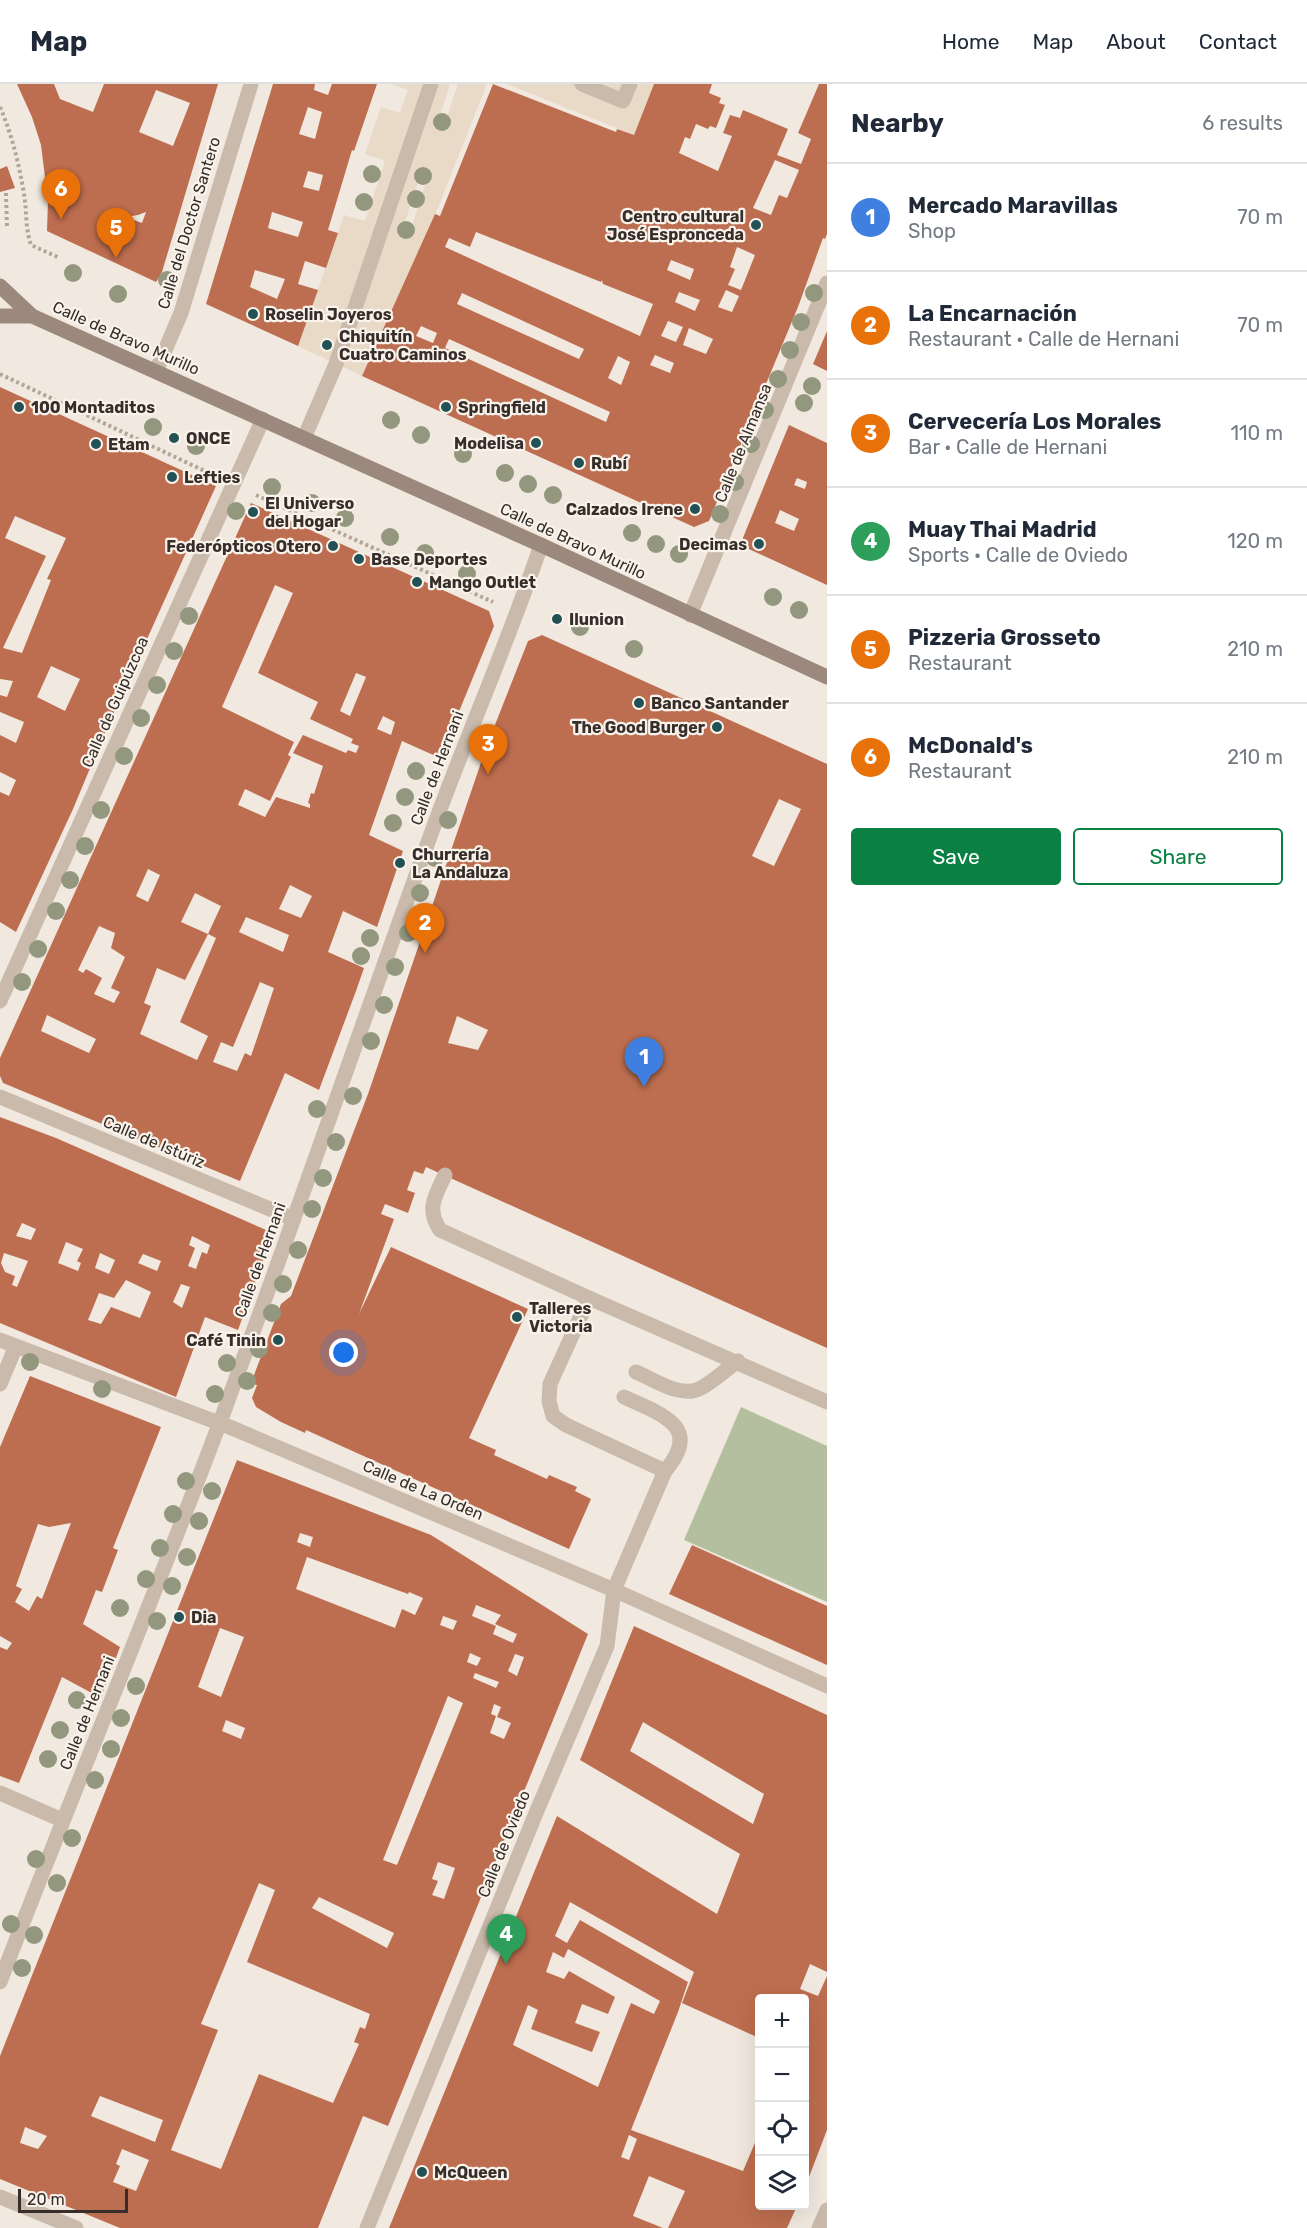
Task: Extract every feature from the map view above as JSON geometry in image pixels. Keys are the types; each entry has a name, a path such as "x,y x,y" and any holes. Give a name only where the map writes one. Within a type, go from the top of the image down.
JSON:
{"main road":[{"name":"Calle de Bravo Murillo","path":"0,286 32,316 827,677"},
{"name":"Calle de Bravo Murillo","path":"0,316 32,316"}],"street":[{"name":"Calle del Doctor Santero","path":"156,371 181,314 251,84"},
{"path":"304,438 333,372 431,84"},
{"path":"582,84 623,101 630,84"},
{"name":"Calle de Almansa","path":"690,615 827,284"},
{"name":"Calle de Guipúzcoa","path":"0,1001 263,419"},
{"name":"Calle de Hernani","path":"0,1982 219,1423 432,829 518,613 541,546"},
{"name":"Calle de Istúriz","path":"0,1097 294,1219"},
{"path":"445,1175 432,1203 433,1220 440,1230 827,1402"},
{"path":"589,1298 550,1384 549,1401 553,1416 566,1425 664,1471"},
{"name":"Calle de La Orden","path":"0,1340 219,1423 614,1590 827,1686"},
{"path":"0,1384 16,1346"},
{"path":"636,1372 688,1392 699,1389 738,1361"},
{"name":"Calle de Oviedo","path":"367,2228 536,1812 607,1646 614,1590 664,1471 679,1451 680,1436 676,1426 664,1417 624,1397"},
{"path":"0,1793 62,1820"},
{"path":"0,2197 76,2228"},
{"path":"819,2228 827,2210"}],"path":[{"path":"0,107 19,166 27,234 31,245 60,258"},
{"path":"6,193 7,226"},
{"path":"0,375 214,475"},
{"path":"250,493 502,606"}],"green space":[{"path":"741,1407 827,1446 827,1602 684,1540"}],"shaded area":[{"path":"392,84 450,84 437,125 443,128 458,84 487,84 426,238 362,376 298,346 344,215 365,221 385,161 365,154 381,107 400,113 408,90","holes":["421,174 428,177 408,237 401,234"]},
{"path":"507,84 654,84 634,135"}],"building":[{"path":"17,84 54,84 60,99 93,112 104,84 218,84 162,272 156,282 47,231 48,201 41,145 32,117","holes":["156,90 190,103 173,146 139,132","146,212 142,223 126,217 138,215"]},
{"path":"273,84 315,84 314,90 328,95 332,84 377,84 354,151 352,150 328,230 338,233 326,268 305,261 298,284 318,290 298,346 206,304","holes":["308,107 322,112 315,139 299,134","308,171 323,175 319,191 303,187","272,212 303,222 298,237 268,228","255,270 285,279 277,299 250,287"]},
{"path":"493,84 616,132 617,129 634,135 654,84 712,84 709,93 721,98 719,103 725,105 716,128 710,126 708,129 696,124 690,139 685,137 679,153 718,171 732,136 723,133 730,115 740,118 743,110 788,129 777,155 801,164 811,139 798,133 819,84 827,84 827,234 825,239 823,238 798,307 709,521 694,527 362,376 435,214 440,216","holes":["775,160 799,170 787,198 779,195 771,215 753,208","476,232 601,282 602,280 603,284 653,304 640,336 445,247 449,238 470,247","737,247 755,255 741,290 728,285 735,269 730,267","671,260 694,269 690,280 667,270","726,290 739,296 732,312 718,307","679,292 700,300 695,311 675,302","462,293 584,349 579,359 457,304","668,321 683,327 676,342 661,336","421,326 437,333 433,343 416,336","689,328 713,339 706,354 683,345","449,339 610,412 606,422 445,348","655,355 674,363 670,373 650,365","618,356 630,362 621,385 608,378"]},
{"path":"7,166 15,188 0,192 0,169"},
{"path":"827,331 827,371 813,364"},
{"path":"0,387 216,486 16,932 0,922 0,792 9,796 16,780 0,772 0,735 16,743 24,722 0,712 0,695 7,697 13,681 0,679","holes":["15,516 66,538 47,579 51,580 22,653 3,648 46,556 5,538","51,666 80,679 65,711 37,697"]},
{"path":"789,425 827,443 827,585 740,545","holes":["797,478 807,482 805,489 794,485","780,510 799,519 794,531 775,523"]},
{"path":"251,503 489,611 494,626 440,758 402,741 369,835 403,851 377,927 343,911 328,952 364,968 319,1090 285,1073 240,1181 3,1083 0,1076 0,1058","holes":["275,585 293,593 258,673 318,702 310,719 353,739 351,743 359,746 356,753 348,750 346,753 303,735 293,753 323,766 314,794 311,793 308,803 310,808 276,797 265,817 238,805 245,789 270,801 291,757 288,755 294,742 222,707","356,673 366,677 350,716 340,711","383,716 395,722 391,735 377,729","148,869 160,875 148,902 136,896","290,885 312,896 301,918 279,909","195,893 221,906 208,934 181,922","246,917 289,935 283,952 239,932","99,926 115,933 111,948 125,957 111,988 120,992 114,1003 94,994 102,978 86,969 83,973 78,970","208,934 216,938 180,1022 208,1036 197,1060 140,1034 151,1006 144,1003 157,968 185,980","260,982 274,988 251,1056 245,1053 237,1071 213,1062 221,1042 233,1047","47,1015 96,1039 89,1053 41,1031"]},
{"path":"542,635 827,764 827,1348 426,1167 423,1174 414,1171 407,1190 415,1193 408,1213 385,1204 381,1214 394,1219 359,1314 391,1247 528,1309 469,1438 496,1450 494,1455 547,1479 549,1475 577,1487 575,1491 591,1499 569,1549 306,1430 305,1433 281,1422 256,1407 252,1398 257,1385 251,1383 281,1304 291,1296 368,1094 487,745 528,641","holes":["779,799 801,809 774,866 752,856","457,1016 488,1030 478,1050 448,1043"]},
{"path":"0,1117 56,1138 273,1233 238,1330 205,1317 176,1397 0,1323","holes":["22,1223 36,1229 31,1240 16,1236","192,1236 210,1245 207,1254 202,1252 196,1269 188,1266 195,1248 189,1245","66,1242 83,1249 77,1261 81,1263 78,1271 58,1263","4,1253 28,1261 17,1287 12,1285 15,1276 5,1272 1,1263","100,1253 115,1260 109,1274 95,1268","143,1254 161,1261 157,1271 138,1263","126,1280 151,1292 140,1318 111,1307 101,1324 88,1320 99,1293 114,1298","181,1284 190,1287 182,1308 173,1302"]},
{"path":"30,1376 161,1427 113,1548 118,1550 102,1592 96,1590 83,1624 120,1647 101,1698 62,1677 19,1783 0,1776 0,1647 7,1650 12,1643 0,1636 0,1447","holes":["71,1523 42,1599 37,1596 29,1611 15,1602 22,1589 16,1586 38,1524 49,1527"]},
{"path":"237,1460 431,1535 588,1634 388,2126 363,2116 318,2228 120,2228 0,2179 0,2056","holes":["300,1533 313,1537 310,1547 297,1542","307,1557 423,1598 415,1615 402,1609 395,1628 296,1589","476,1605 501,1615 495,1624 517,1634 513,1643 493,1634 496,1626 472,1616","443,1616 457,1621 453,1630 440,1625","220,1628 244,1637 221,1697 198,1687","470,1653 481,1658 477,1666 467,1662","515,1654 524,1657 517,1676 508,1671","475,1673 499,1682 496,1688 473,1678","448,1696 463,1703 397,1865 383,1860","494,1704 501,1707 497,1717 511,1723 504,1739 490,1733 496,1716 491,1714","226,1720 245,1728 241,1739 222,1731","438,1862 455,1868 444,1899 432,1895 438,1881 432,1879","259,1883 275,1890 247,1962 370,2014 365,2029 360,2027 354,2042 359,2044 333,2103 259,2074 221,2169 171,2150 218,2030 201,2024","319,1897 394,1933 387,1948 312,1908","100,2096 163,2120 155,2142 91,2116","25,2127 47,2136 38,2149 20,2143","122,2149 149,2160 136,2191 113,2182 120,2166 116,2164"]},
{"path":"692,1545 827,1606 827,1665 669,1594"},
{"path":"634,1626 827,1715 827,1972 810,1964 800,1989 818,1996 827,1976 827,2130 809,2177 809,1994 755,1994 755,2036 682,2003 694,1972 570,1902 555,1936 567,1943 580,1920 688,1982 631,2130 743,2171 755,2143 755,2210 795,2210 787,2228 668,2228 685,2191 649,2176 633,2216 663,2228 389,2228 557,1816 717,1914 740,1854 580,1760","holes":["643,1722 764,1794 753,1824 630,1751","568,1949 660,2001 654,2014 631,2003 598,2087 513,2045 528,2005 538,2010 531,2029 592,2052 600,2032 575,2023 582,2004 608,2014 615,1997 569,1971 564,1979 546,1972 553,1952 564,1958","629,2135 637,2139 629,2160 621,2157"]}],"place":[{"name":"McDonald's","path":"61,219"},
{"name":"Centro cultural José Espronceda","path":"756,225"},
{"name":"Pizzeria Grosseto","path":"116,258"},
{"name":"Roselin Joyeros","path":"253,314"},
{"name":"Chiquitín Cuatro Caminos","path":"327,345"},
{"name":"100 Montaditos","path":"19,407"},
{"name":"Springfield","path":"446,407"},
{"name":"ONCE","path":"174,438"},
{"name":"Modelisa","path":"536,443"},
{"name":"Etam","path":"96,444"},
{"name":"Rubí","path":"579,463"},
{"name":"Lefties","path":"172,477"},
{"name":"Calzados Irene","path":"695,509"},
{"name":"El Universo del Hogar","path":"253,512"},
{"name":"Decimas","path":"759,544"},
{"name":"Federópticos Otero","path":"333,546"},
{"name":"Base Deportes","path":"359,559"},
{"name":"Mango Outlet","path":"417,582"},
{"name":"Ilunion","path":"557,619"},
{"name":"Banco Santander","path":"639,703"},
{"name":"The Good Burger","path":"717,727"},
{"name":"Cervecería Los Morales","path":"488,774"},
{"name":"Churrería La Andaluza","path":"400,863"},
{"name":"La Encarnación","path":"425,953"},
{"name":"Mercado Maravillas","path":"644,1087"},
{"name":"Talleres Victoria","path":"517,1317"},
{"name":"Café Tinin","path":"278,1340"},
{"name":"Dia","path":"179,1617"},
{"name":"Muay Thai Madrid","path":"506,1964"},
{"name":"McQueen","path":"422,2172"}]}
